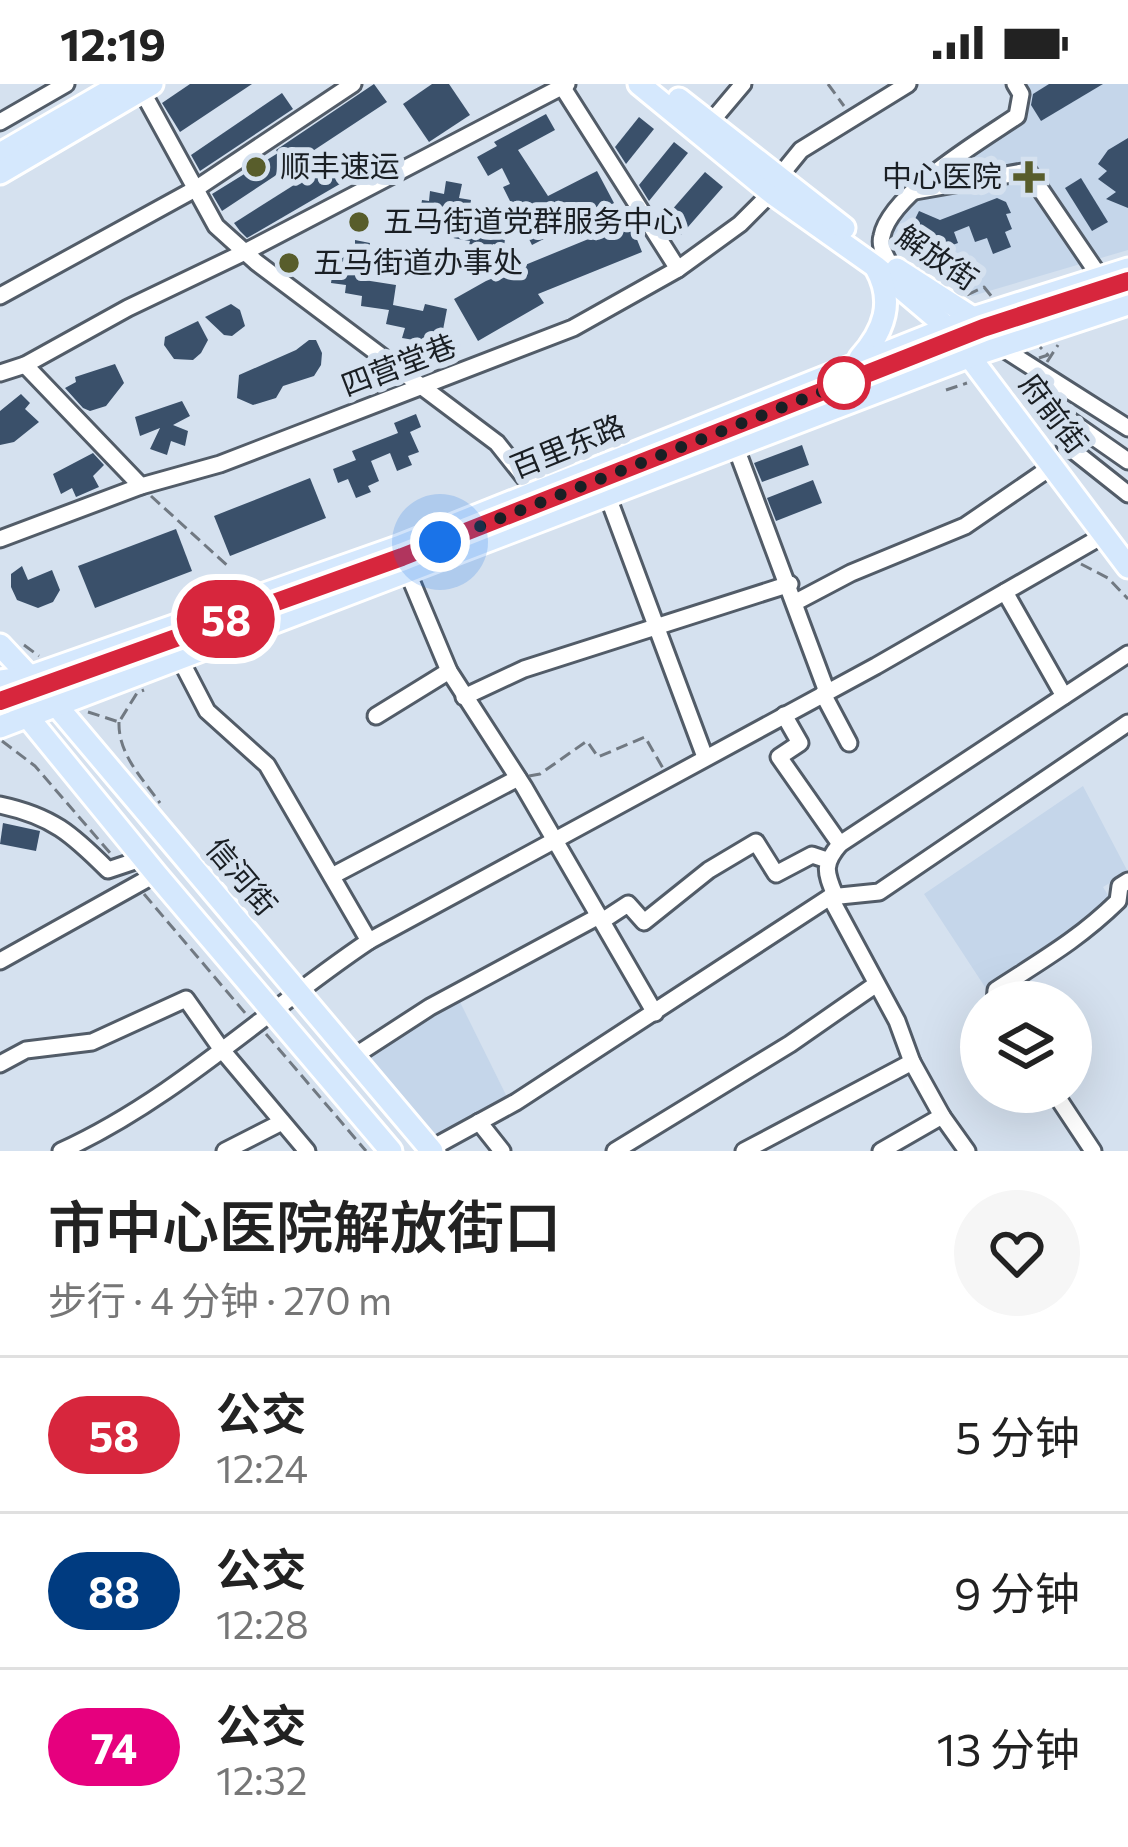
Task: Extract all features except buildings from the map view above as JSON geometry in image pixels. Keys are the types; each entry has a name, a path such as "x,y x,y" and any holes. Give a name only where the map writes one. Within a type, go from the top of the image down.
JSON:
{"main road":[{"name":"解放街","path":"639,84 882,265 986,332"},
{"name":"解放街","path":"660,84 778,184"},
{"path":"0,154 138,86"},
{"path":"0,173 138,86"},
{"name":"解放街","path":"882,265 960,342"},
{"path":"855,364 884,321 882,265"},
{"name":"百里东路","path":"43,691 180,658 736,448 1128,269"},
{"name":"百里东路","path":"43,691 855,364 1128,304"},
{"name":"府前街","path":"960,342 1128,567"},
{"name":"信河街","path":"0,645 431,1150"},
{"path":"9,700 43,691"},
{"path":"9,700 43,691"},
{"path":"0,727 9,700"},
{"name":"信河街","path":"9,700 146,873 383,1150"}],"street":[{"path":"0,122 66,84"},
{"path":"0,296 197,188 353,84"},
{"path":"710,123 743,84"},
{"name":"四营堂巷","path":"0,539 141,486 220,464 573,328 678,268 778,184 801,151 908,84"},
{"path":"882,265 882,232 915,191 946,163 1017,116 1022,94 1016,84"},
{"path":"138,86 216,226 496,443 536,492"},
{"path":"0,373 25,365 565,86 678,268"},
{"path":"915,191 1028,171 1100,278"},
{"path":"986,332 1128,286"},
{"name":"解放街","path":"986,332 1128,432"},
{"path":"43,691 577,500 960,342"},
{"path":"25,365 141,486"},
{"path":"1052,408 1121,456 1128,432"},
{"path":"1065,444 1128,494"},
{"path":"736,448 790,584 825,693 849,743"},
{"path":"796,602 850,573 965,526 1054,465"},
{"path":"608,497 705,757"},
{"path":"61,1151 221,1050 369,940 825,693 1104,535"},
{"path":"408,573 448,671 518,778 656,1013"},
{"path":"464,697 524,669 790,584"},
{"path":"1005,592 1064,696"},
{"path":"967,1151 941,1116 912,1062 897,1021 874,985 832,896 824,871 826,860 841,844 1128,654"},
{"path":"180,658 207,711 267,765 369,940"},
{"path":"376,716 448,671"},
{"path":"784,715 800,743 779,758 841,844"},
{"path":"431,1150 656,1013 832,896 879,892 1128,723"},
{"path":"332,876 518,778"},
{"path":"0,805 49,820 69,832 108,870 122,866 146,873"},
{"path":"353,1057 430,1007 628,904 644,922 709,870 756,842 776,874 812,855 826,860"},
{"path":"0,961 146,873"},
{"path":"1017,981 1069,946 1118,902 1120,886 1128,881"},
{"path":"615,1151 790,1044 874,985"},
{"path":"0,1064 26,1050 92,1042 186,1000 221,1050 307,1151"},
{"path":"744,1151 912,1062"},
{"path":"1068,1113 1093,1151"},
{"path":"881,1151 941,1116"},
{"path":"225,1151 282,1122"},
{"path":"479,1122 502,1151"}],"path":[{"path":"828,84 855,118"},
{"path":"1039,373 1059,343"},
{"path":"141,486 230,568"},
{"path":"1063,559 1108,578 1128,599"},
{"path":"518,778 540,774 587,741 598,757 645,737 669,776"},
{"path":"0,738 35,766 122,866"},
{"path":"146,873 232,1002 267,1018 383,1150"}],"shaded area":[{"name":"中心医院","path":"1015,84 1128,84 1128,250 972,296 882,231 900,206 1017,116"},
{"path":"1083,786 1128,872 1103,887 1111,900 1068,936 995,981 981,981 924,894"},
{"path":"458,998 507,1097 437,1141 366,1052"}],"bus line":[{"name":"58","path":"0,701 402,557 983,328 1128,281"}],"place":[{"name":"顺丰速运","path":"256,167"},
{"name":"中心医院","path":"1029,177"},
{"name":"五马街道党群服务中心","path":"359,222"},
{"name":"五马街道办事处","path":"289,263"}],"route":[{"path":"440,542 844,383"}]}
